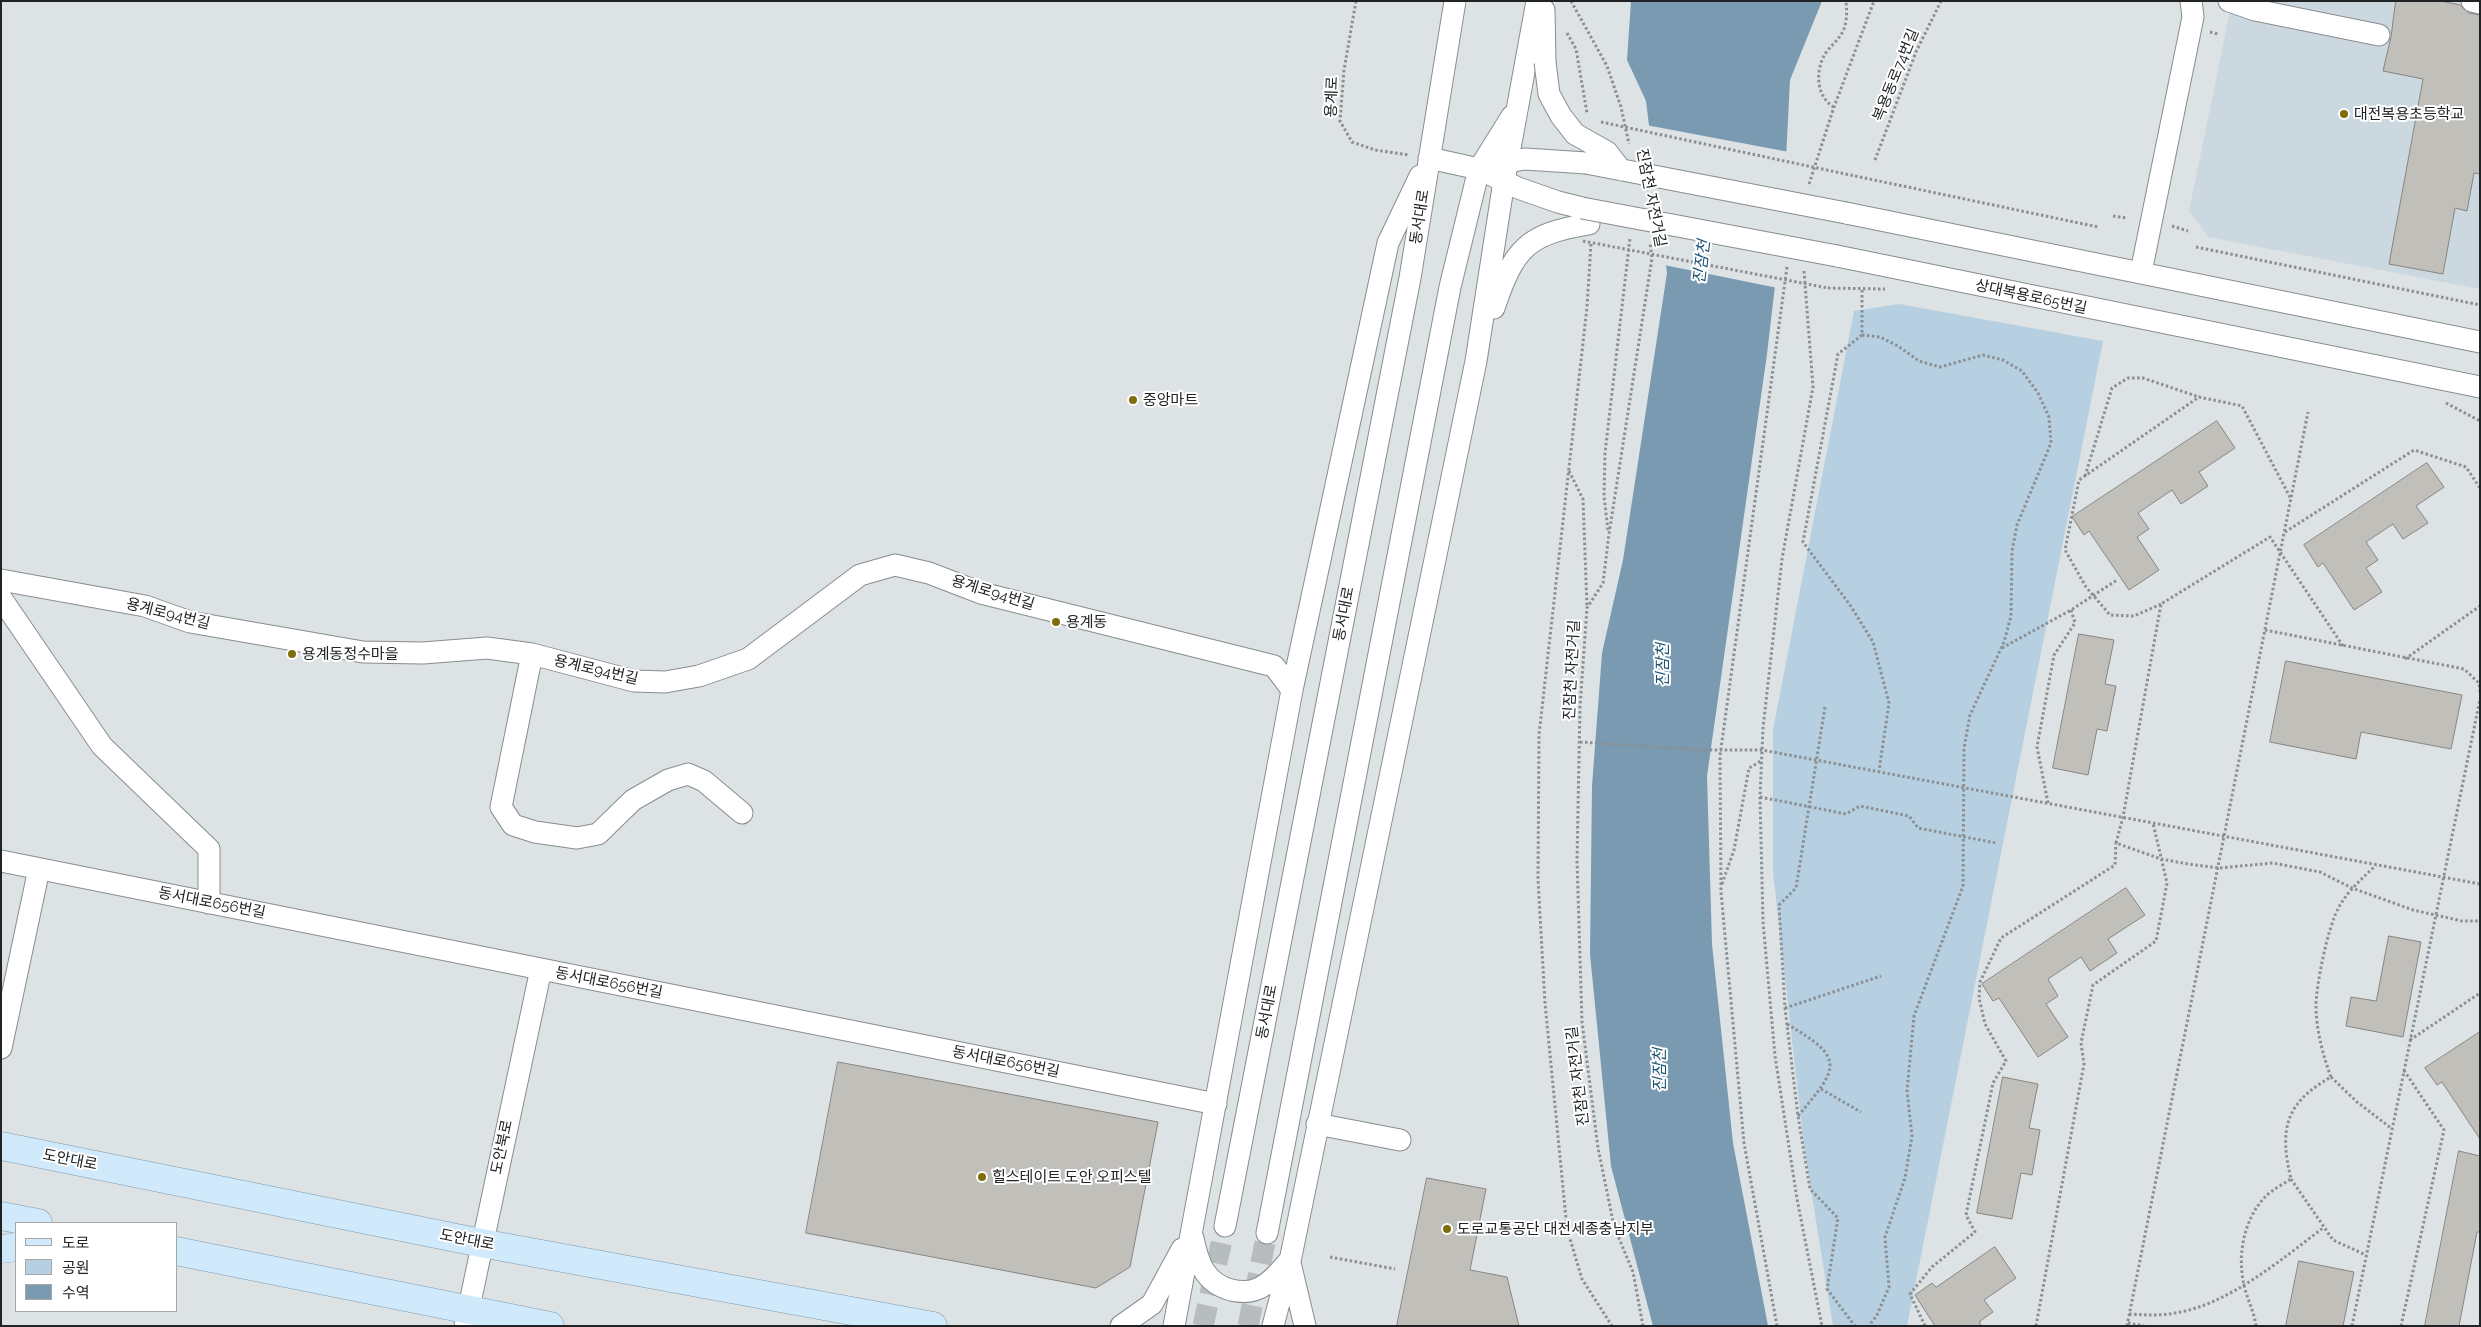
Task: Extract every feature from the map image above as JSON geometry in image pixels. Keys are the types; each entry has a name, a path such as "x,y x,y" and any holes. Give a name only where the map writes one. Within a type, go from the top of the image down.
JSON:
{"main road":[{"name":"도안대로","path":"1,1146 482,1243 934,1326"},
{"path":"1,1216 33,1222"},
{"path":"1,1249 15,1247"},
{"path":"178,1251 467,1318 550,1326"}],"street":[{"name":"동서대로","path":"1225,1226 1410,278 1455,1"},
{"path":"1273,1326 1290,1261 1476,361 1504,181 1538,1"},
{"path":"1543,1 1546,80 1549,94 1561,116 1575,134 1608,152 1621,170"},
{"path":"2141,272 2192,9 2208,1"},
{"path":"2228,1 2379,35"},
{"path":"2472,1 2480,3"},
{"path":"1267,1233 1450,287 1479,169 1518,107"},
{"name":"상대복용로65번길","path":"1429,158 1479,169 1558,202 1586,228 1612,214 1837,256 2480,387"},
{"path":"1174,1326 1292,690 1388,243 1429,158"},
{"path":"1479,169 1508,160 1525,158 1586,163 2141,272 2480,342"},
{"path":"1476,361 1504,282 1516,258 1527,244 1564,228 1586,228"},
{"name":"용계로94번길","path":"1,580 145,606 190,622 363,652 423,653 487,648 532,654 634,681 665,682 699,676 748,659 860,575 895,565 929,573 981,593 1274,666 1292,690"},
{"path":"1,598 102,746 209,849 209,902"},
{"path":"532,654 501,808 513,825 534,832 577,838 598,834 633,800 668,780 688,774 704,781 742,813"},
{"name":"동서대로656번길","path":"1,861 1216,1104"},
{"path":"1,1048 39,869"},
{"name":"도안북로","path":"467,1318 541,969"},
{"path":"1317,1124 1400,1140"},
{"path":"1191,1232 1197,1258 1206,1276 1217,1285 1230,1290 1243,1293 1258,1289 1273,1279 1290,1261"},
{"path":"1121,1326 1152,1304 1191,1232"},
{"path":"1290,1261 1305,1326"}],"path":[{"name":"용계로","path":"1356,1 1344,70 1340,121 1352,142 1374,150 1429,158"},
{"name":"진잠천 자전거길","path":"1571,1 1607,66 1621,107 1631,151"},
{"path":"1834,107 1826,102 1820,93 1820,73 1824,56 1844,29 1846,1"},
{"path":"1808,186 1834,107 1874,1"},
{"name":"복용동로74번길","path":"1876,160 1916,52 1941,1"},
{"path":"1566,32 1576,49 1587,121 1581,114"},
{"path":"1595,121 2098,227"},
{"path":"2113,216 2127,218"},
{"path":"2171,226 2188,231"},
{"path":"1612,1326 1582,1279 1567,1230 1544,1003 1538,878 1539,735 1587,307 1586,228 1828,288 1862,290 1862,335"},
{"path":"1608,534 1604,496 1606,453 1631,233"},
{"name":"진잠천 자전거길","path":"1643,1326 1633,1272 1614,1226 1598,1148 1582,1022 1577,860 1580,742 1587,608 1604,583 1608,534 1652,258 1650,240"},
{"path":"2196,248 2480,305"},
{"path":"1777,1326 1744,1144 1721,887 1721,751 1789,258"},
{"path":"1803,262 1813,387 1782,559 1770,653 1760,797 1763,922 1775,1056 1797,1199 1822,1326"},
{"path":"1869,1326 1877,1315 1890,1287 1885,1237 1905,1178 1912,1136 1907,1091 1914,1016 1963,886 1964,748 1970,715 2001,649 2011,616 2011,569 2017,525 2051,444 2048,418 2038,393 2022,371 2003,360 1983,355 1940,367 1919,361 1898,346 1880,337 1862,335 1838,354 1803,542 1850,605 1874,642 1889,703 1879,771"},
{"path":"2085,476 2112,388 2128,378 2143,378 2199,398 2242,406 2291,499"},
{"path":"2166,601 2134,616 2110,615 2094,596 2065,550 2079,480 2199,398"},
{"path":"2144,1326 2127,1324 2308,412"},
{"path":"2285,532 2414,450 2466,467 2480,488"},
{"path":"1569,471 1583,499 1587,608"},
{"path":"1925,1326 1910,1294 1932,1267 1975,1232 1966,1215 1993,1083 2006,1062 1985,1024 1979,998 1980,982 2000,938 2115,865 2116,843 2123,817 2161,604 2270,537 2343,646"},
{"path":"2001,649 2071,610 2118,580"},
{"path":"2405,659 2480,606"},
{"path":"2048,803 2037,747 2054,655 2075,623 2071,610"},
{"path":"2265,630 2405,659 2464,669 2479,683 2480,692"},
{"path":"2352,1326 2480,699"},
{"path":"1825,707 1796,888 1779,905 1785,1008 1798,1116 1810,1189 1838,1218 1827,1289 1855,1326"},
{"path":"1580,742 1721,751 1762,750 2480,884"},
{"path":"1721,887 1734,850 1749,768 1762,760"},
{"path":"1760,797 1846,814 1860,806 1910,816 1918,828 1996,843"},
{"path":"2036,1326 2084,1064 2081,1043 2093,985 2156,940 2167,883 2153,823"},
{"path":"2116,843 2161,859 2219,868 2273,864 2320,872 2352,888 2414,910 2435,916 2480,921"},
{"path":"2376,865 2352,888 2338,909 2328,938 2316,1006 2325,1060 2331,1077 2357,1102 2391,1128"},
{"path":"1785,1008 1881,976"},
{"path":"2410,1040 2480,993"},
{"path":"1787,1023 1810,1037 1828,1055 1831,1068 1820,1089 1798,1116"},
{"path":"2401,1326 2444,1130 2403,1070"},
{"path":"2331,1077 2310,1089 2290,1114 2285,1135 2286,1158 2291,1179 2323,1228 2333,1240 2366,1256"},
{"path":"1820,1089 1861,1112"},
{"path":"2256,1326 2254,1310 2244,1286 2242,1250 2248,1222 2265,1196 2291,1179"},
{"path":"2129,1314 2177,1313 2206,1303 2244,1286 2265,1273 2323,1228"},
{"path":"1330,1257 1396,1269"}],"shaded area":[{"name":"대전복용초등학교","path":"2232,1 2480,1 2480,289 2208,237 2189,211"}],"green space":[{"path":"1899,304 2103,341 1907,1326 1833,1326 1804,1146 1773,872 1773,730 1854,311"}],"water":[{"name":"진잠천","path":"1631,1 1822,1 1790,80 1783,217 1767,354 1707,776 1712,944 1733,1143 1768,1326 1653,1326 1611,1166 1590,954 1592,786 1602,653 1623,560 1667,273 1646,101 1627,60"}],"pier":[{"path":"1646,125 1789,152 1786,218 1778,288 1664,265"}],"building":[{"path":"2396,1 2441,1 2460,5 2469,13 2480,15 2480,174 2474,173 2467,211 2455,208 2443,274 2389,264 2423,79 2383,71 2391,37"},
{"path":"2217,421 2235,448 2199,472 2208,486 2181,504 2172,490 2138,513 2149,529 2137,537 2159,570 2129,590 2089,531 2084,535 2072,517"},
{"path":"2427,463 2444,487 2416,506 2428,523 2403,539 2393,524 2366,542 2378,560 2366,568 2382,592 2354,610 2323,563 2318,567 2304,545"},
{"path":"2079,634 2114,640 2105,684 2116,686 2107,731 2097,729 2088,775 2053,768"},
{"path":"2286,661 2462,695 2451,749 2361,732 2356,759 2270,742"},
{"path":"2126,888 2145,915 2108,939 2117,953 2090,971 2081,957 2048,979 2058,996 2046,1004 2068,1037 2038,1057 1999,998 1993,1001 1982,984"},
{"path":"2389,936 2421,942 2403,1037 2346,1026 2351,997 2376,1001"},
{"path":"2480,1032 2480,1139 2442,1082 2437,1085 2425,1068"},
{"name":"힐스테이트 도안 오피스텔","path":"838,1062 1158,1122 1130,1267 1096,1288 806,1233"},
{"path":"2003,1077 2038,1084 2029,1128 2040,1130 2032,1175 2021,1173 2012,1219 1977,1213"},
{"path":"2459,1151 2480,1156 2480,1232 2477,1232 2459,1326 2425,1326"},
{"name":"도로교통공단 대전세종충남지부","path":"1427,1178 1486,1189 1470,1270 1507,1277 1519,1326 1397,1326"},
{"path":"1995,1247 2016,1278 1984,1300 1993,1312 1980,1321 1980,1326 1935,1326 1915,1295 1932,1283 1936,1287"},
{"path":"2299,1261 2354,1272 2343,1326 2286,1326"}],"tunnel":[{"path":"1203,1326 1225,1226"},
{"path":"1248,1326 1267,1233"}],"place":[{"name":"대전복용초등학교","path":"2344,114"},
{"name":"중앙마트","path":"1133,400"},
{"name":"용계동","path":"1056,622"},
{"name":"용계동정수마을","path":"292,654"},
{"name":"힐스테이트 도안 오피스텔","path":"982,1177"},
{"name":"도로교통공단 대전세종충남지부","path":"1447,1229"}]}
